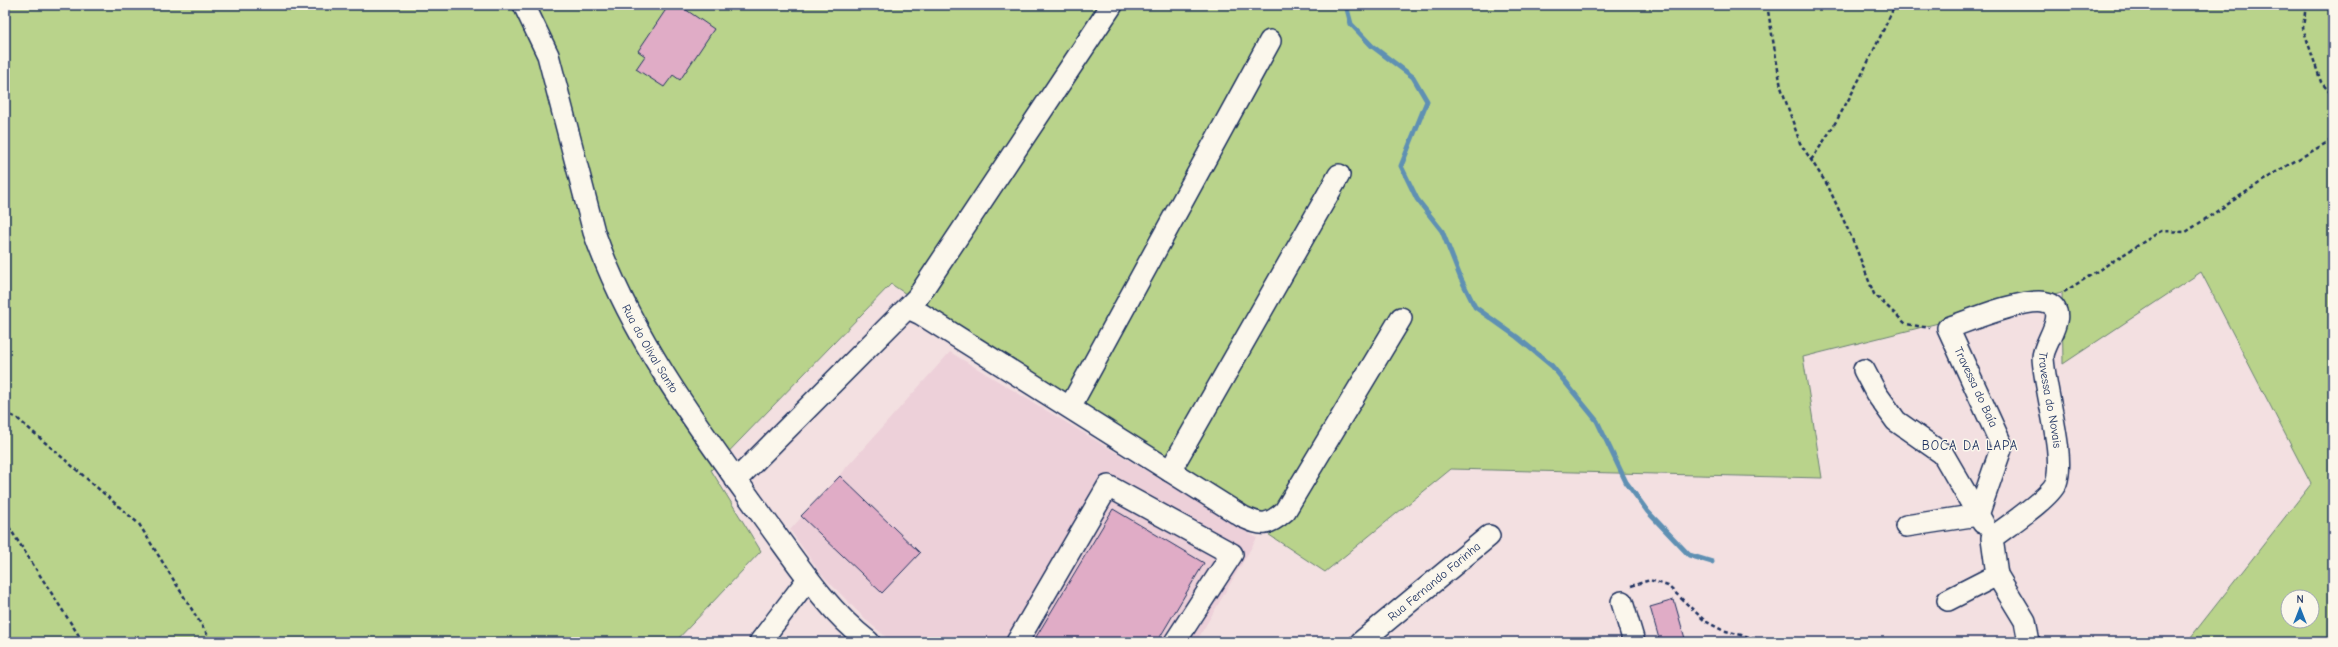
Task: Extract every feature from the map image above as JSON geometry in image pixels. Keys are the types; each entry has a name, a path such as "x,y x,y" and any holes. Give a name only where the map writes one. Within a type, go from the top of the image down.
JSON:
{"street":[{"name":"Rua do Olival Santo","path":"524,5 548,55 594,232 611,279 642,341 736,480 808,579 831,606 868,642"},
{"path":"736,480 918,298 1112,5"},
{"path":"1070,407 1270,41"},
{"path":"1170,471 1339,175"},
{"path":"1948,328 2022,304 2037,301 2047,303"},
{"name":"Travessa do Novais","path":"1992,538 2048,495 2056,482 2058,454 2043,357 2055,326 2056,316 2052,306 2047,303"},
{"path":"908,308 921,314 1243,517 1259,524 1273,522 1285,511 1401,318"},
{"name":"Travessa do Baía","path":"1948,328 2002,446 1978,516"},
{"path":"1864,370 1876,393 1896,421 1943,454 1992,538 1997,575 2025,621 2029,642"},
{"path":"1017,642 1108,486 1232,554 1175,642"},
{"path":"1906,526 1978,516"},
{"name":"Rua Fernando Farinha","path":"1361,642 1489,536"},
{"path":"1948,600 1997,575"},
{"path":"760,642 808,579"},
{"path":"1622,602 1634,642"}],"path":[{"path":"1767,5 1780,87 1800,143 1834,200 1854,243 1874,294 1906,324 1948,328"},
{"path":"1811,160 1836,123 1863,75 1895,5"},
{"path":"2306,5 2303,28 2320,82 2333,96"},
{"path":"2047,303 2161,231 2186,232 2276,172 2333,139"},
{"path":"5,412 18,419 139,524 212,642"},
{"path":"5,521 83,642"},
{"path":"1622,602 1630,586 1650,580 1668,586 1705,620 1722,630 1768,642"}],"shaded area":[{"path":"950,352 1257,538 1196,642 892,642 867,621 821,574 790,530"}],"green space":[{"path":"5,5 2333,5 2333,642 2187,642 2311,484 2201,272 2063,364 2062,292 1803,357 1822,478 1451,469 1325,572 891,284 711,470 761,551 675,642 5,642"}],"building":[{"path":"669,5 679,5 714,29 680,80 673,75 664,87 636,69 645,56 638,51"},
{"path":"840,476 920,553 882,593 801,516"},
{"path":"1113,509 1204,563 1157,642 1033,642"},
{"path":"1674,600 1686,642 1660,642 1650,607"}],"waterway":[{"path":"1346,5 1351,24 1372,46 1413,77 1427,101 1401,166 1417,199 1442,231 1461,279 1475,307 1517,337 1552,366 1597,421 1626,482 1648,512 1689,555 1712,562"}],"district":[{"name":"BOCA DA LAPA","path":"1970,445"}]}
